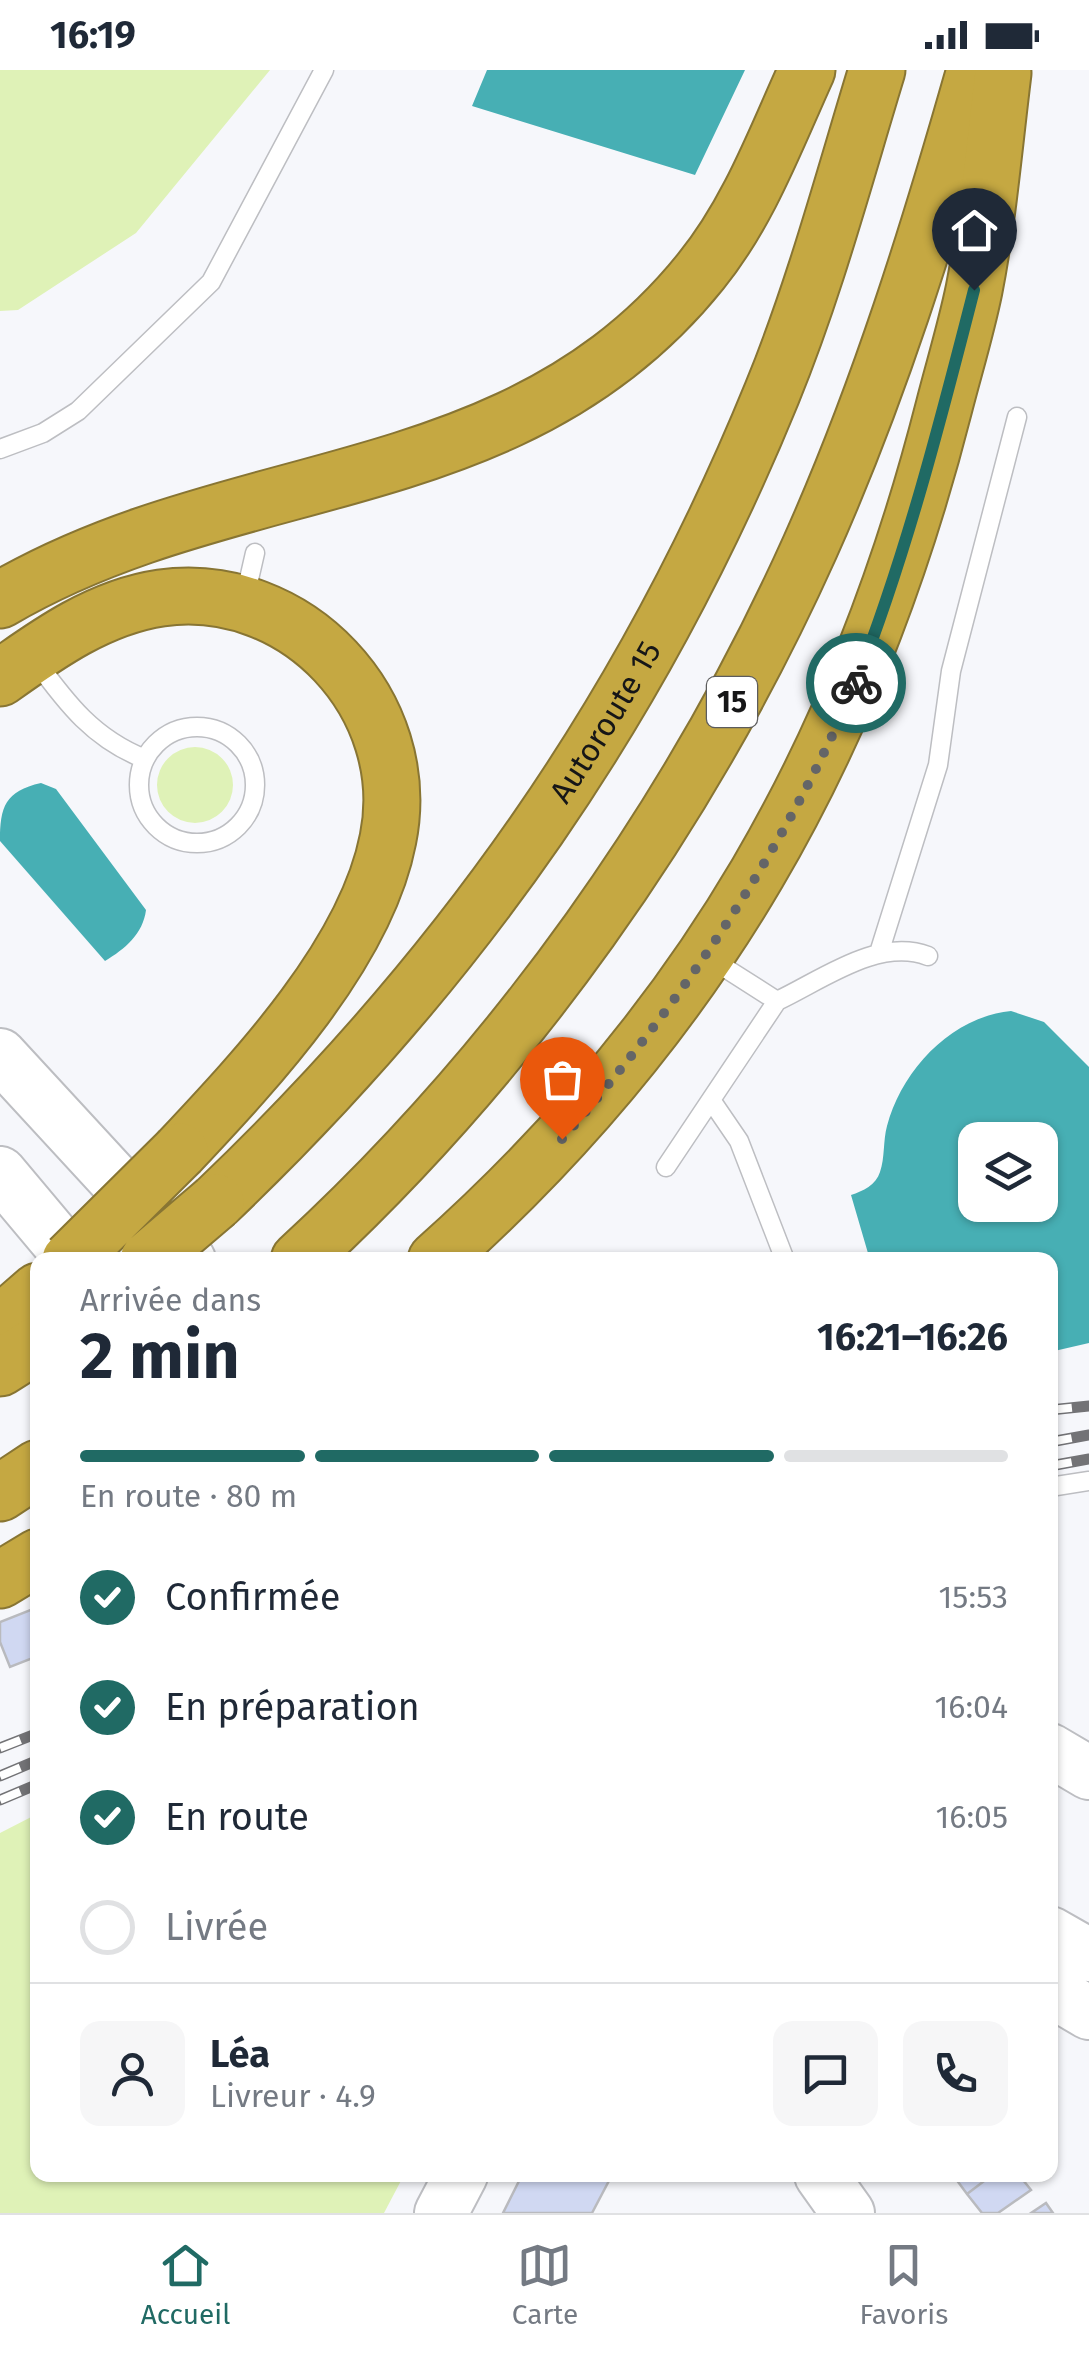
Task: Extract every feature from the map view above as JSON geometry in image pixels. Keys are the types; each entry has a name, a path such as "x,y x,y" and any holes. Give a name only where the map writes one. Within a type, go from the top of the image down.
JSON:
{"highway":[{"path":"0,600 77,560 154,529 438,451 490,432 572,388 640,336 702,269 751,191 808,70"},
{"name":"Autoroute 15","path":"157,1252 216,1202 352,1066 430,975 516,865 607,727 681,594 773,391 878,70"},
{"name":"15","path":"310,1250 446,1109 544,991 641,854 732,702 812,544 862,420 922,248 975,70"},
{"path":"444,1252 562,1139 643,1043 706,956 810,781 855,686 893,586 974,290 1004,70"},
{"path":"16,667 104,614 140,602 182,596 250,578 286,620 319,644 354,681 384,746 392,781 391,820 384,858 368,898 330,966 274,1043 180,1152 80,1252"},
{"path":"0,1493 30,1473"},
{"path":"0,1580 30,1562"}],"main road":[{"path":"0,1055 182,1252"},
{"path":"0,1173 65,1252"},
{"path":"1058,1755 1089,1772"},
{"path":"1058,1938 1089,1955"},
{"path":"1058,1995 1089,2012"},
{"path":"441,2213 457,2182"},
{"path":"826,2182 848,2213"}],"lane":[{"path":"0,450 43,433 78,411 212,282 324,70"},
{"path":"879,953 938,764 951,671 1017,417"},
{"path":"16,667 120,749 145,759"},
{"path":"199,727 220,732 238,744 250,762 255,783 251,805 240,823 222,837 200,842 179,839 152,821 142,802 139,780 145,759 158,742 177,730 199,727"},
{"path":"666,1167 777,1001 879,953 897,949 928,956"},
{"path":"706,956 777,1001"},
{"path":"711,1100 739,1141 782,1252"},
{"path":"1058,1486 1089,1480"}],"green space":[{"path":"0,70 270,70 136,233 18,310 0,311"},
{"path":"195,747 222,758 233,785 222,812 195,823 168,812 157,785 168,758"},
{"path":"30,1818 30,2182 400,2182 384,2213 0,2213 0,1833"}],"water":[{"path":"487,70 745,70 695,175 472,106"},
{"path":"41,783 56,789 146,910 132,940 105,961 0,841 7,802 19,791"},
{"path":"1011,1011 1044,1022 1089,1067 1089,1343 1058,1350 1058,1252 868,1252 851,1195 878,1177 886,1131 904,1085 949,1035 989,1015"}],"building":[{"path":"30,1610 30,1659 10,1667 0,1642 0,1622"},
{"path":"518,2182 608,2182 592,2213 503,2213"},
{"path":"958,2182 983,2182 967,2194"},
{"path":"983,2182 1025,2182 1031,2190 998,2213 982,2213 967,2194"},
{"path":"1046,2203 1053,2213 1031,2213"}],"railway":[{"path":"1058,1409 1089,1406"},
{"path":"1058,1441 1089,1435"},
{"path":"1058,1465 1089,1459"},
{"path":"0,1748 30,1736"},
{"path":"0,1776 30,1763"},
{"path":"0,1800 30,1787"}],"way so far":[{"path":"562,1139 643,1043 727,926 800,801 856,683"}],"route":[{"path":"856,683 893,586 924,485 974,290"}]}
